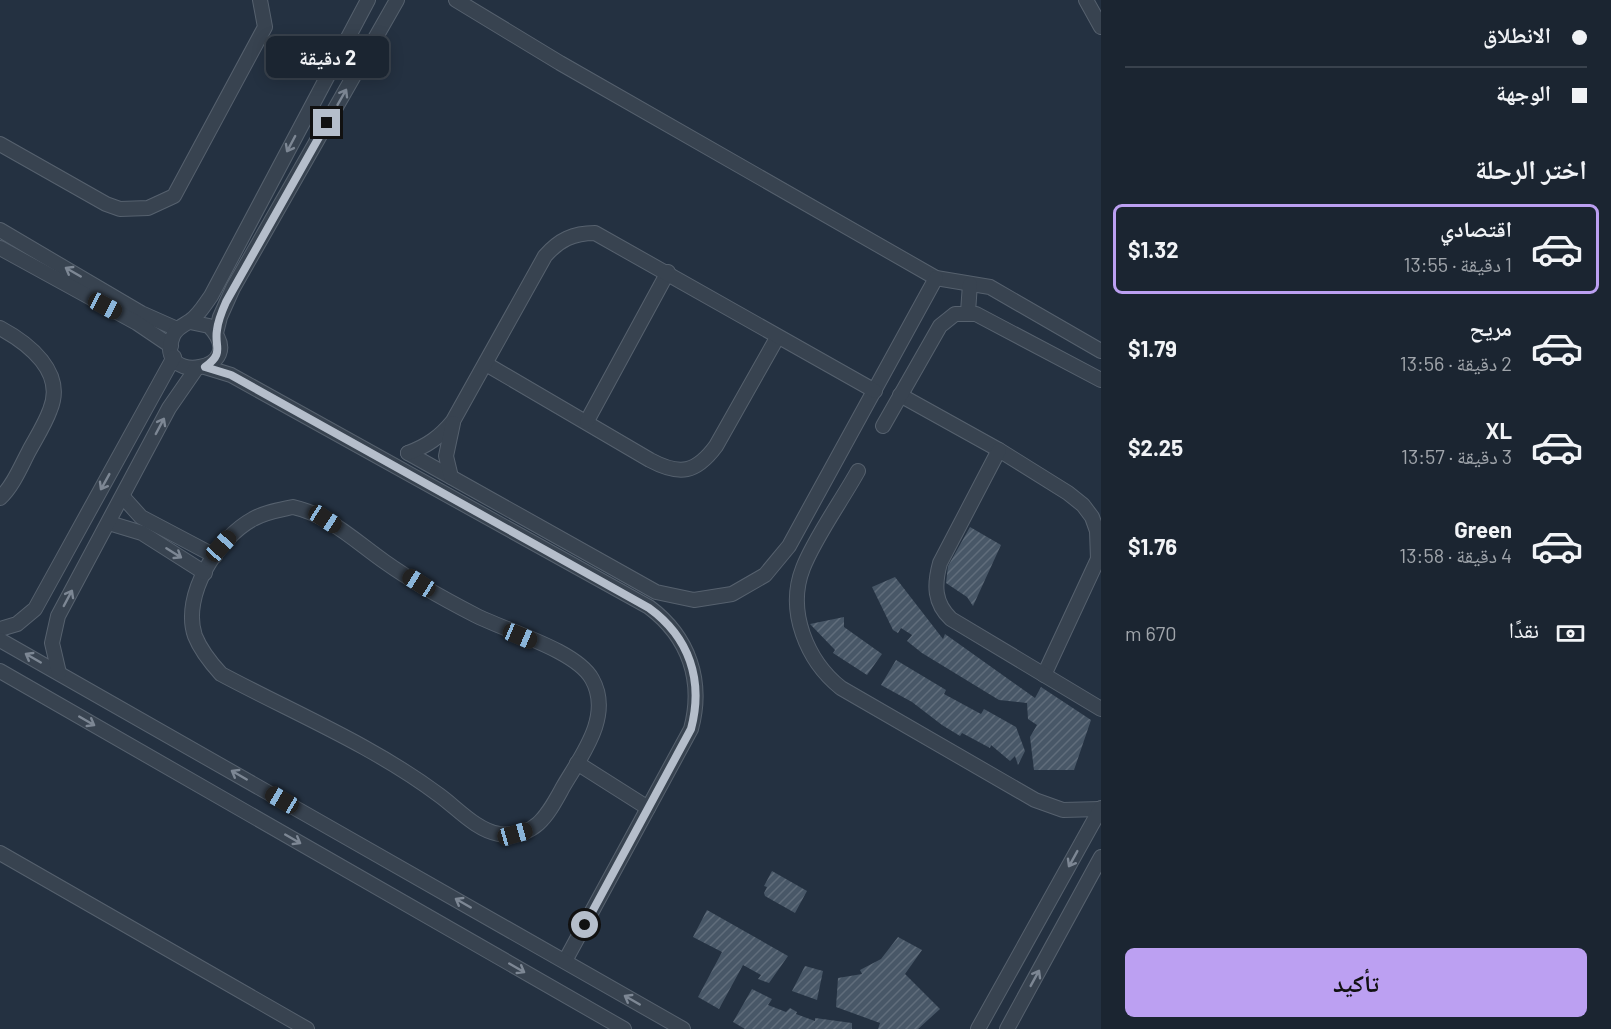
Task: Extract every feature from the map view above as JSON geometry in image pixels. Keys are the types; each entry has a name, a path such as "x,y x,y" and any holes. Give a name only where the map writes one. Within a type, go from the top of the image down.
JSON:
{"street":[{"path":"0,144 106,204 134,210 162,203 174,196 265,27 260,0"},
{"path":"0,629 17,624 35,609 172,352 184,325 211,296 368,0"},
{"path":"59,673 53,653 55,625 169,408 200,368 213,361 218,352 216,333 233,288 396,0"},
{"path":"456,0 560,63 936,278 990,287 1101,351"},
{"path":"1086,0 1101,27"},
{"path":"0,230 128,312 172,352 180,364 231,375 649,608 668,624 683,644 693,667 696,704 691,729 565,961"},
{"path":"875,391 777,338 668,272 595,233 566,237 545,256 453,421 441,435 426,446 408,453 657,592 694,600 732,594 765,575 789,546 875,391 936,278"},
{"path":"0,248 128,312 184,325 200,322 216,333"},
{"path":"588,421 668,272"},
{"path":"968,312 969,284"},
{"path":"883,426 944,321 955,314 968,312 994,322 1101,380"},
{"path":"0,328 29,345 41,358 49,373 52,408 12,482 0,498"},
{"path":"486,364 588,421 667,469 686,470 704,462 716,446 777,338"},
{"path":"900,396 999,450 1076,498 1092,517 1097,531 1098,559 1044,675"},
{"path":"451,477 446,456 453,421"},
{"path":"999,450 940,563 936,578 938,601 951,619 1101,709"},
{"path":"858,471 803,568 797,591 803,635 824,674 841,688 1035,800 1063,810 1101,808"},
{"path":"123,497 141,517 215,556"},
{"path":"292,507 313,511 386,563 435,593 476,615 564,654 580,664 593,680 599,698 599,718 592,736 544,820 531,829 515,834 499,834 483,828 404,771 221,674 204,656 195,634 192,610 198,586 205,573 235,531 253,519 272,511 292,507"},
{"path":"109,523 142,533 205,573"},
{"path":"0,640 683,1029"},
{"path":"0,671 624,1029"},
{"path":"577,763 648,808"},
{"path":"978,1029 1101,808"},
{"path":"0,853 307,1029"},
{"path":"1007,1029 1101,857"},
{"path":"998,993 1020,1005"}],"building":[{"path":"970,527 1001,545 973,606 967,597 946,583 948,566"},
{"path":"895,577 943,639 945,634 1035,698 1041,687 1091,720 1074,770 1034,770 1030,737 1037,725 1028,719 1027,703 999,700 922,653 907,641 912,635 901,628 898,633 893,630 872,587"},
{"path":"844,617 844,627 882,654 867,675 833,653 835,650 810,624"},
{"path":"896,660 946,690 944,694 981,714 984,709 1016,727 1025,751 1018,765 1015,756 1010,761 991,745 990,748 962,733 960,736 912,702 881,685"},
{"path":"772,871 807,891 795,913 765,896 767,887 764,886"},
{"path":"707,910 788,956 769,983 758,979 761,975 743,965 719,1009 698,997 722,952 693,937"},
{"path":"898,937 922,950 905,974 940,1009 918,1029 878,1029 880,1023 836,1007 838,978 862,974 860,970 881,959"},
{"path":"805,966 823,971 817,1000 792,991"},
{"path":"752,989 772,999 768,1005 786,1012 790,1008 797,1012 796,1014 815,1021 815,1018 852,1023 852,1029 745,1029 733,1022"}],"route":[{"path":"327,123 226,302 216,333 219,342 218,352 213,361 205,367 231,375 649,608 676,633 689,655 696,679 696,704 691,729 585,925"}]}
